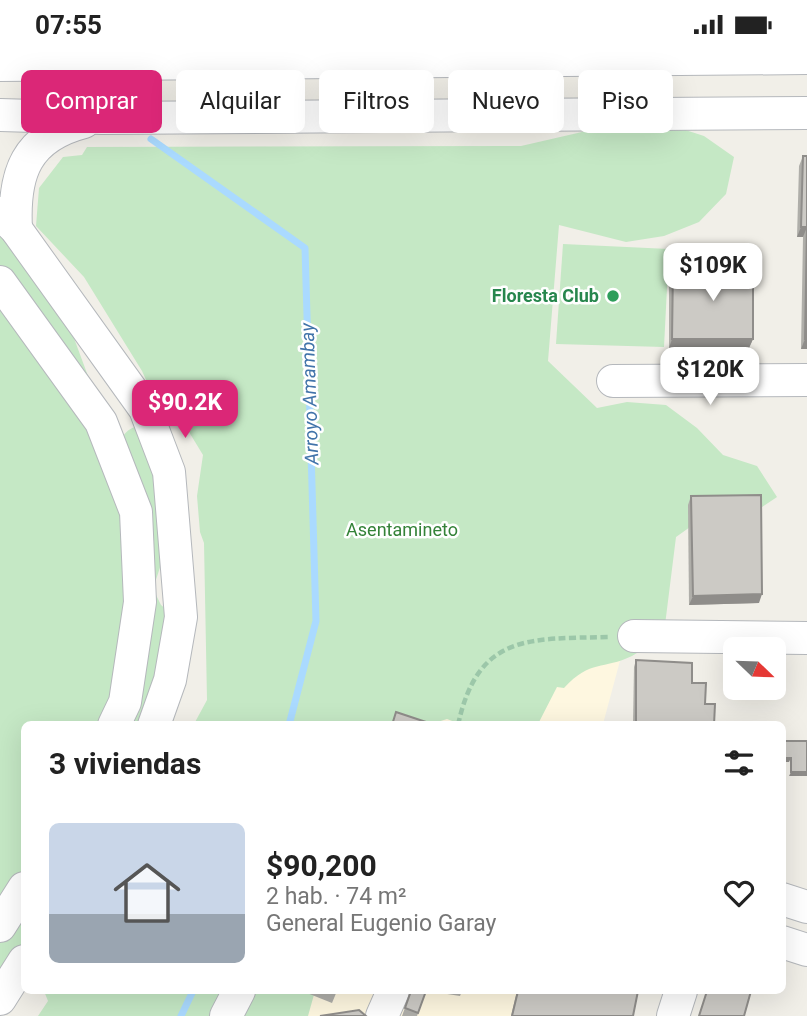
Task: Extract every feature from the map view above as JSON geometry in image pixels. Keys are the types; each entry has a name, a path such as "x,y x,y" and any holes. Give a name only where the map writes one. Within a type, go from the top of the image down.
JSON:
{"street":[{"path":"0,65 111,65 466,55 807,58"},
{"path":"111,65 111,70"},
{"path":"162,117 807,113"},
{"path":"0,115 21,115"},
{"path":"54,133 34,149 20,174 8,221 145,409 169,472 181,617 170,680 155,721"},
{"path":"0,282 101,422 136,512 141,602 124,702 116,721"},
{"path":"613,381 807,380"},
{"path":"634,636 807,638"},
{"path":"0,926 21,893"},
{"path":"786,900 807,907"},
{"path":"786,943 807,950"},
{"path":"0,999 21,966"},
{"path":"226,1016 237,994"},
{"path":"382,1016 392,994"},
{"path":"673,1016 680,994"}],"path":[{"path":"459,721 468,684 487,661 513,644 634,636"}],"shaded area":[{"path":"621,657 604,721 387,721"},
{"path":"280,994 529,994 523,1016 273,1016"}],"green space":[{"name":"Asentamineto","path":"673,126 704,136 734,157 726,194 699,222 664,236 626,242 559,225 548,361 597,408 627,402 666,405 697,428 723,455 757,466 777,497 744,519 707,515 676,537 664,633 632,656 590,669 564,688 557,687 540,721 196,721 207,700 204,543 200,532 197,496 203,455 186,427 157,404 142,371 84,277 36,226 39,188 63,157 82,155 87,147 521,146 578,133 673,133"},
{"path":"0,229 68,322 115,449 132,428 158,428 165,552 153,589 161,605 175,617 144,721 21,721 21,962 0,1016"},
{"name":"Floresta Club","path":"563,244 669,249 664,347 556,344"},
{"path":"45,994 314,994 308,1016 38,1016 48,1001"}],"building":[{"path":"803,156 807,156 807,227 801,227"},
{"path":"807,227 807,339 805,339"},
{"path":"700,265 753,266 753,339 672,339 673,269 700,268"},
{"path":"761,495 762,594 693,596 691,496"},
{"path":"636,660 692,663 692,683 706,683 705,704 715,704 714,721 636,721"},
{"path":"396,712 423,721 393,721"},
{"path":"786,741 807,741 807,772 791,772 791,758 786,758"},
{"path":"410,994 425,994 418,1013 405,1008"},
{"path":"517,994 637,994 633,1016 512,1016"},
{"path":"706,994 750,994 744,1016 699,1016"},
{"path":"359,1010 366,1016 320,1016"}],"waterway":[{"name":"Arroyo Amambay","path":"151,139 305,248 316,621 290,721"},
{"name":"Arroyo Amambay","path":"181,1016 192,994"}],"place":[{"name":"Floresta Club","path":"613,296"}]}
